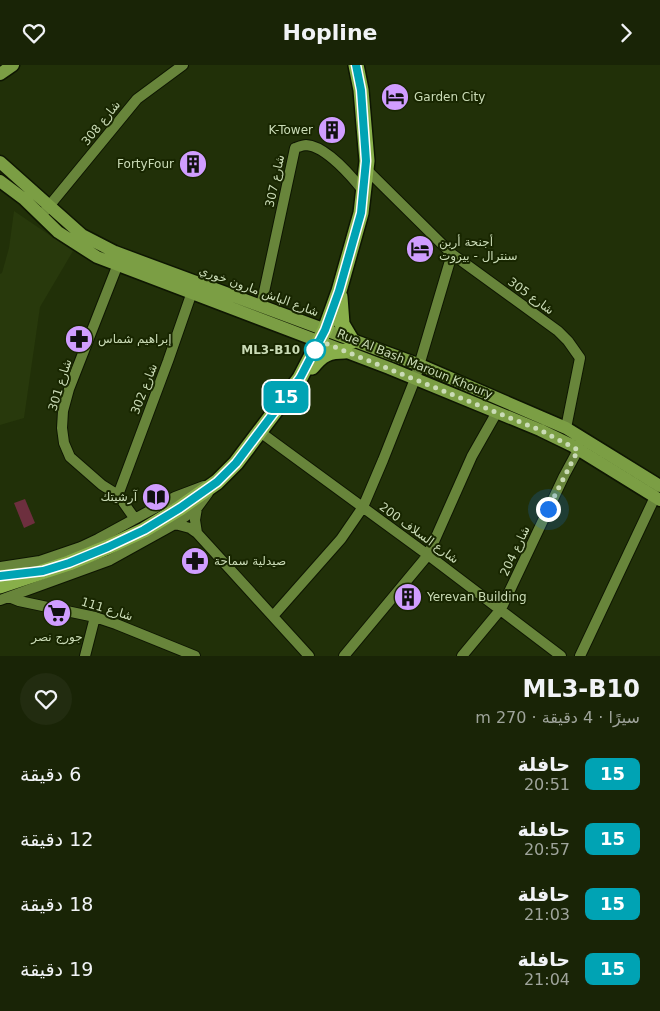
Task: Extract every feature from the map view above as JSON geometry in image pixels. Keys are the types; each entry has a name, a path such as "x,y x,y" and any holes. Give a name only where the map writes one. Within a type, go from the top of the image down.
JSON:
{"highway":[{"path":"2,594 43,571 69,563 144,530 217,482 236,463 300,378 322,335 339,291 361,213 366,169 366,135 356,65"},
{"path":"300,378 322,355 348,346 342,324 339,291"}],"main road":[{"path":"0,74 13,65"},
{"name":"شارع الباش مارون خوري","path":"0,161 45,211 82,235 101,245 261,306 322,335"},
{"name":"Rue Al Bash Maroun Khoury","path":"0,181 24,199 45,211 58,232 87,251 192,292 322,335 348,346 415,379 540,430 658,494"},
{"path":"348,346 420,365 566,428 658,494"},
{"path":"0,576 43,571"}],"street":[{"name":"شارع 308","path":"45,211 137,99 182,65"},
{"name":"شارع 307","path":"261,306 295,148 306,145 315,148 347,171 364,192"},
{"name":"شارع 305","path":"366,169 452,255 558,331 568,341 580,358 566,428"},
{"path":"273,616 341,539 362,507 383,460 420,365 452,255"},
{"name":"شارع 301","path":"118,264 69,389 63,411 62,428 64,443 70,457 93,478 118,495 135,519"},
{"name":"شارع 302","path":"118,495 192,292"},
{"path":"344,656 428,555 472,456 497,412"},
{"name":"200 شارع السلاف","path":"260,432 501,609 561,656"},
{"name":"شارع 204","path":"462,656 501,609 578,450"},
{"path":"2,594 110,560 175,524 197,508 217,482"},
{"path":"0,567 40,561 64,553 98,539 175,497 217,482"},
{"path":"580,656 658,494"},
{"path":"197,508 195,520 197,533"},
{"path":"175,524 190,528 197,533 309,656"},
{"name":"شارع 111","path":"2,594 19,601 95,617 195,656"},
{"path":"85,656 95,617"}],"shaded area":[{"path":"14,211 73,251 40,307 24,418 0,425 0,274 2,273 9,248"},
{"path":"25,499 35,523 24,528 14,503"}],"bus line":[{"name":"15","path":"0,576 43,571 69,563 144,530 180,508 217,482 236,463 300,378 325,330 339,291 361,213 366,161 366,135 356,65"}],"place":[{"name":"Garden City","path":"395,97"},
{"name":"K-Tower","path":"332,130"},
{"name":"FortyFour","path":"193,164"},
{"name":"أجنحة أربن سنترال - بيروت","path":"420,249"},
{"name":"إبراهيم شماس","path":"79,339"},
{"name":"ML3-B10","path":"315,350"},
{"name":"آرشيتك","path":"156,497"},
{"name":"صيدلية سماحة","path":"195,561"},
{"name":"Yerevan Building","path":"408,597"},
{"name":"جورج نصر","path":"57,613"}],"route":[{"path":"315,350 320,341 389,367 540,430 571,445 578,450 548,509"}]}
